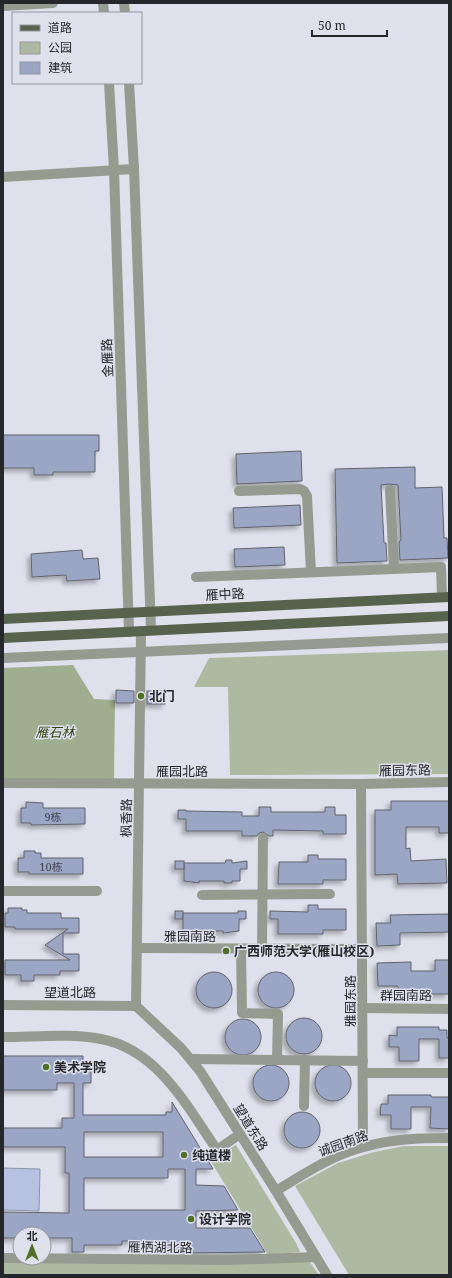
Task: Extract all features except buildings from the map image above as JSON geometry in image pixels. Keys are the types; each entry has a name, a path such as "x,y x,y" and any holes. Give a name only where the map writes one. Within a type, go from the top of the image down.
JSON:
{"main road":[{"name":"雁中路","path":"3,619 446,597"},
{"path":"3,638 449,616"}],"street":[{"path":"3,6 53,3"},
{"name":"金雁路","path":"108,84 114,170 129,632"},
{"path":"129,84 134,169 150,611 146,631"},
{"path":"3,176 134,169"},
{"path":"239,491 300,489 304,491 307,496 311,572"},
{"path":"390,490 394,569"},
{"path":"196,577 441,568 446,597"},
{"name":"枫香路","path":"136,1006 141,652 146,631"},
{"path":"3,658 449,638"},
{"name":"雁园东路","path":"361,784 449,782"},
{"name":"雁园北路","path":"3,783 361,784"},
{"name":"雅园东路","path":"361,784 363,1147"},
{"path":"262,949 263,838"},
{"path":"3,891 97,892"},
{"path":"202,895 330,894"},
{"name":"雅园南路","path":"137,948 363,949"},
{"path":"241,949 242,1013 278,1014 277,1060"},
{"name":"望道北路","path":"3,1005 136,1006"},
{"name":"望道东路","path":"136,1006 168,1035 190,1059 240,1134 327,1275"},
{"name":"群园南路","path":"363,1008 449,1009"},
{"path":"3,1037 71,1036 100,1038 127,1048 149,1062 169,1082 217,1150 240,1134"},
{"path":"190,1059 363,1061"},
{"path":"304,1106 305,1060"},
{"path":"363,1072 449,1072"},
{"name":"诚园南路","path":"276,1191 310,1170 334,1158 363,1147 394,1141 424,1138 449,1138"},
{"name":"雁栖湖北路","path":"3,1258 229,1260 316,1257"}],"green space":[{"path":"449,650 449,774 230,775 228,687 194,687 209,658"},
{"name":"雁石林","path":"73,665 94,699 115,700 114,784 3,783 3,668"},
{"path":"236,1145 300,1252 268,1255 210,1160"},
{"path":"404,1146 449,1146 449,1275 349,1275 295,1186 338,1163 374,1152"},
{"path":"3,1258 12,1258 12,1266 52,1266 52,1258 307,1258 319,1275 3,1275"}],"water":[{"path":"3,1168 40,1169 39,1211 3,1210"}],"place":[{"name":"北门","path":"141,696"},
{"name":"广西师范大学(雁山校区)","path":"226,951"},
{"name":"美术学院","path":"46,1067"},
{"name":"纯道楼","path":"184,1155"},
{"name":"设计学院","path":"191,1219"}]}
